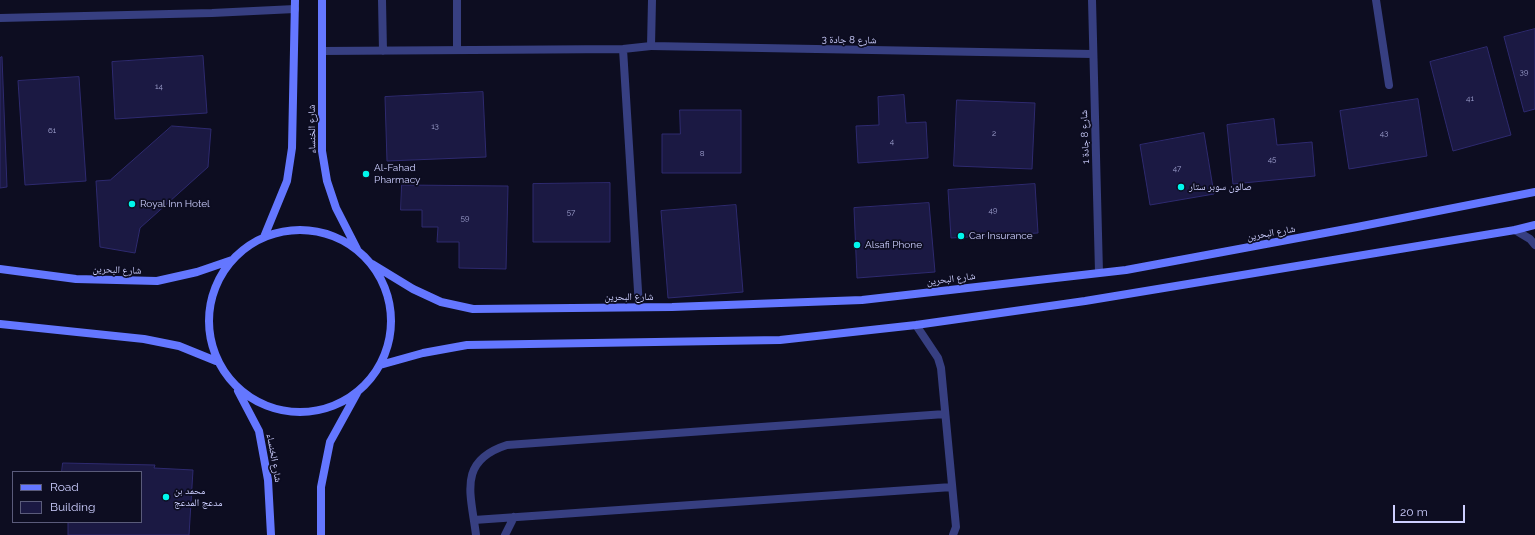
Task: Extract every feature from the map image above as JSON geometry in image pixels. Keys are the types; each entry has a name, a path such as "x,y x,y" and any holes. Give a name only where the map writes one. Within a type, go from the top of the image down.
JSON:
{"street":[{"name":"شارع الخنساء","path":"264,237 287,181 292,148 295,0"},
{"name":"شارع الخنساء","path":"322,0 322,150 326,173 336,208 358,250"},
{"path":"382,0 383,51"},
{"path":"457,0 457,50"},
{"path":"651,46 652,0"},
{"name":"شارع 8 جادة 1","path":"1092,0 1092,54 1099,272"},
{"path":"1376,0 1389,85"},
{"path":"0,18 212,13 295,9"},
{"name":"شارع 8 جادة 3","path":"322,51 623,49 651,46 1092,54"},
{"path":"623,49 639,307"},
{"name":"شارع البحرين","path":"372,264 414,289 441,302 473,309 672,307 862,300 1126,270 1535,192"},
{"path":"380,365 423,353 467,344 780,340 916,326 1085,301 1515,230 1535,225"},
{"path":"1515,230 1530,239 1535,245"},
{"path":"288,231 313,231 336,237 358,250 372,264 385,287 391,313 389,340 380,365 370,380 357,392 335,406 310,412 284,412 259,404 237,389 216,361 209,335 209,308 217,283 232,260 246,247 264,237 288,231"},
{"name":"شارع البحرين","path":"0,269 76,279 157,281 197,272 232,260"},
{"path":"0,324 144,339 180,346 216,361"},
{"path":"916,326 939,363 956,527 954,535"},
{"name":"شارع الخنساء","path":"237,389 259,431 268,480 271,535"},
{"path":"321,535 322,487 330,442 357,392"},
{"path":"476,535 469,481 474,467 486,454 507,445 945,414"},
{"path":"474,520 952,487"},
{"path":"505,535 514,517"}],"building":[{"path":"1535,29 1535,109 1524,112 1504,37"},
{"path":"1487,47 1511,135 1453,151 1430,62"},
{"path":"203,56 207,113 115,119 112,62"},
{"path":"2,57 7,187 0,188 0,58"},
{"path":"79,77 86,181 25,185 18,81"},
{"path":"483,92 486,157 387,161 385,97"},
{"path":"904,95 906,123 926,122 928,158 858,163 856,126 879,125 878,97"},
{"path":"1418,99 1427,156 1349,169 1340,111"},
{"path":"957,100 1035,103 1032,169 954,166"},
{"path":"680,110 741,110 741,173 662,173 662,134 680,134"},
{"path":"1274,119 1277,145 1312,142 1315,176 1233,184 1227,125"},
{"name":"Royal Inn Hotel","path":"172,126 211,129 208,167 140,228 135,253 100,247 96,181 110,180"},
{"path":"1204,133 1214,194 1150,205 1140,145"},
{"path":"610,183 610,242 533,242 533,184"},
{"path":"1035,184 1038,233 951,238 948,190"},
{"path":"402,185 508,186 506,269 459,268 459,242 437,242 438,227 422,227 422,210 401,210"},
{"path":"929,203 935,272 857,278 854,208"},
{"path":"736,205 743,292 668,298 661,211"},
{"name":"محمد بن مدعج المدعج","path":"63,463 155,465 154,468 193,470 189,535 68,535 68,523 142,523 142,471 62,471"}],"place":[{"name":"Al-Fahad Pharmacy","path":"366,174"},
{"name":"صالون سوبر ستار","path":"1181,187"},
{"name":"Royal Inn Hotel","path":"132,204"},
{"name":"Car Insurance","path":"961,236"},
{"name":"Alsafi Phone","path":"857,245"},
{"name":"محمد بن مدعج المدعج","path":"166,497"}]}
